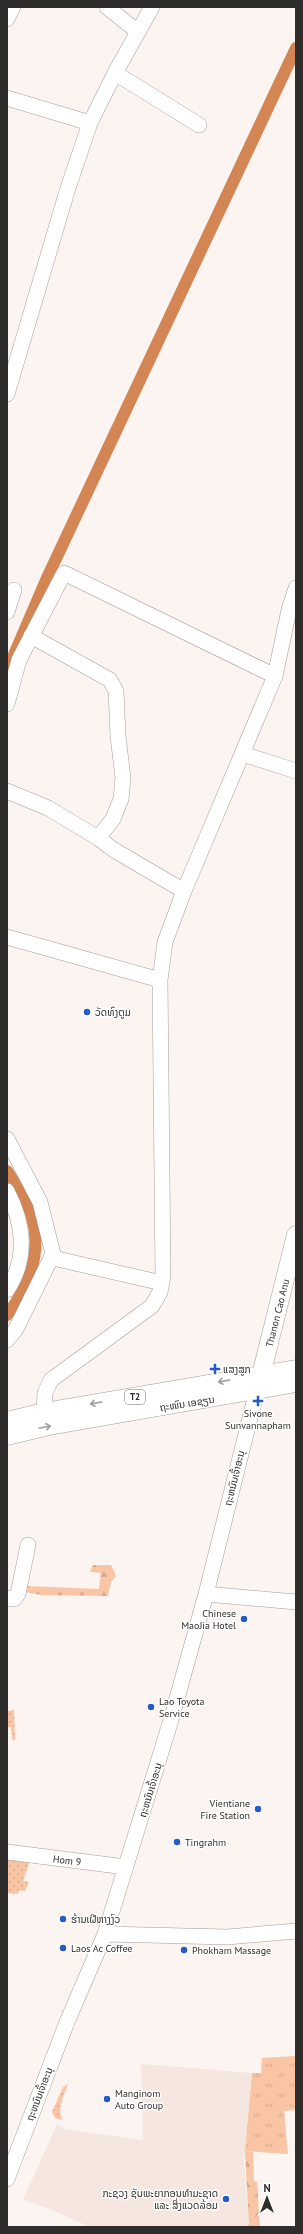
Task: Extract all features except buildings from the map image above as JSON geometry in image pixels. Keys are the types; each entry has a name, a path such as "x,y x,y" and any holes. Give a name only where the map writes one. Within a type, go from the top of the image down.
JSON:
{"main road":[{"name":"Thanon Cao Anu","path":"260,1382 296,1235"},
{"name":"ຖະໜົນ ເອຊຽນ","path":"7,1436 260,1382 296,1369"},
{"name":"ຖະໜົນ ເອຊຽນ","path":"7,1421 44,1412 260,1382 296,1383"}],"street":[{"path":"7,19 13,7"},
{"path":"107,7 138,32"},
{"path":"7,394 68,188 90,123 115,73 152,7"},
{"path":"115,73 199,125"},
{"path":"7,98 90,123"},
{"path":"7,704 19,660 64,573 275,676"},
{"path":"44,1412 45,1392 51,1380 152,1306 160,1292 162,1284 163,1152 160,980 165,942 184,891 275,676 289,610 296,588"},
{"path":"7,612 14,590"},
{"path":"31,636 110,680 116,691 118,736 123,778 121,799 113,819 98,838"},
{"path":"243,754 296,771"},
{"path":"7,791 48,808 98,838 114,850 184,891"},
{"path":"7,937 160,980"},
{"path":"7,1139 40,1202 53,1258 16,1329 7,1340"},
{"path":"7,1191 16,1212 22,1242 18,1271 7,1290"},
{"path":"53,1258 162,1284"},
{"name":"ຖະຫນົນເຈົ້າອະນຸ","path":"7,2179 12,2149 105,1934 171,1720 206,1594 260,1382"},
{"path":"7,1598 14,1599 18,1594 28,1545"},
{"path":"206,1594 296,1602"},
{"name":"Hom 9","path":"7,1852 126,1867"},
{"path":"105,1934 226,1937 296,1931"}],"shaded area":[{"path":"141,2064 252,2073 244,2161 249,2227 90,2227 52,2210 23,2200 57,2124 65,2129 143,2140"}],"green space":[{"path":"93,1565 111,1565 116,1576 111,1582 108,1596 42,1595 18,1591 27,1586 99,1589 101,1573 90,1572"},
{"path":"14,1710 15,1740 12,1740 11,1727 7,1727 7,1711"},
{"path":"7,1858 30,1861 23,1881 29,1882 25,1891 19,1890 18,1894 7,1893"},
{"path":"296,2056 296,2110 284,2111 288,2154 245,2151 252,2073 261,2073 262,2058"},
{"path":"68,2084 60,2111 62,2120 55,2118 52,2112 63,2087"},
{"path":"245,2151 253,2152 254,2181 257,2182 260,2227 249,2227"}],"waterway":[{"path":"7,675 13,657 46,580 296,48"},
{"path":"7,1171 24,1197 29,1208 36,1242 35,1255 28,1280 15,1304 7,1315"}],"place":[{"name":"ວັດທົ່ງຕູມ","path":"87,1012"},
{"name":"ແສງສູກ","path":"215,1369"},
{"name":"Sivone Sunvannapham","path":"258,1401"},
{"name":"Chinese MaoJia Hotel","path":"244,1619"},
{"name":"Lao Toyota Service","path":"151,1707"},
{"name":"Vientiane Fire Station","path":"258,1809"},
{"name":"Tingrahm","path":"177,1842"},
{"name":"ຮ້ານເຝີຫາງງົວ","path":"63,1919"},
{"name":"Laos Ac Coffee","path":"63,1948"},
{"name":"Phokham Massage","path":"184,1950"},
{"name":"Manginom Auto Group","path":"107,2099"},
{"name":"ກະຊວງ ຊັບພະຍາກອນທຳມະຊາດ ແລະ ສິ່ງແວດລ້ອມ","path":"226,2199"}]}
